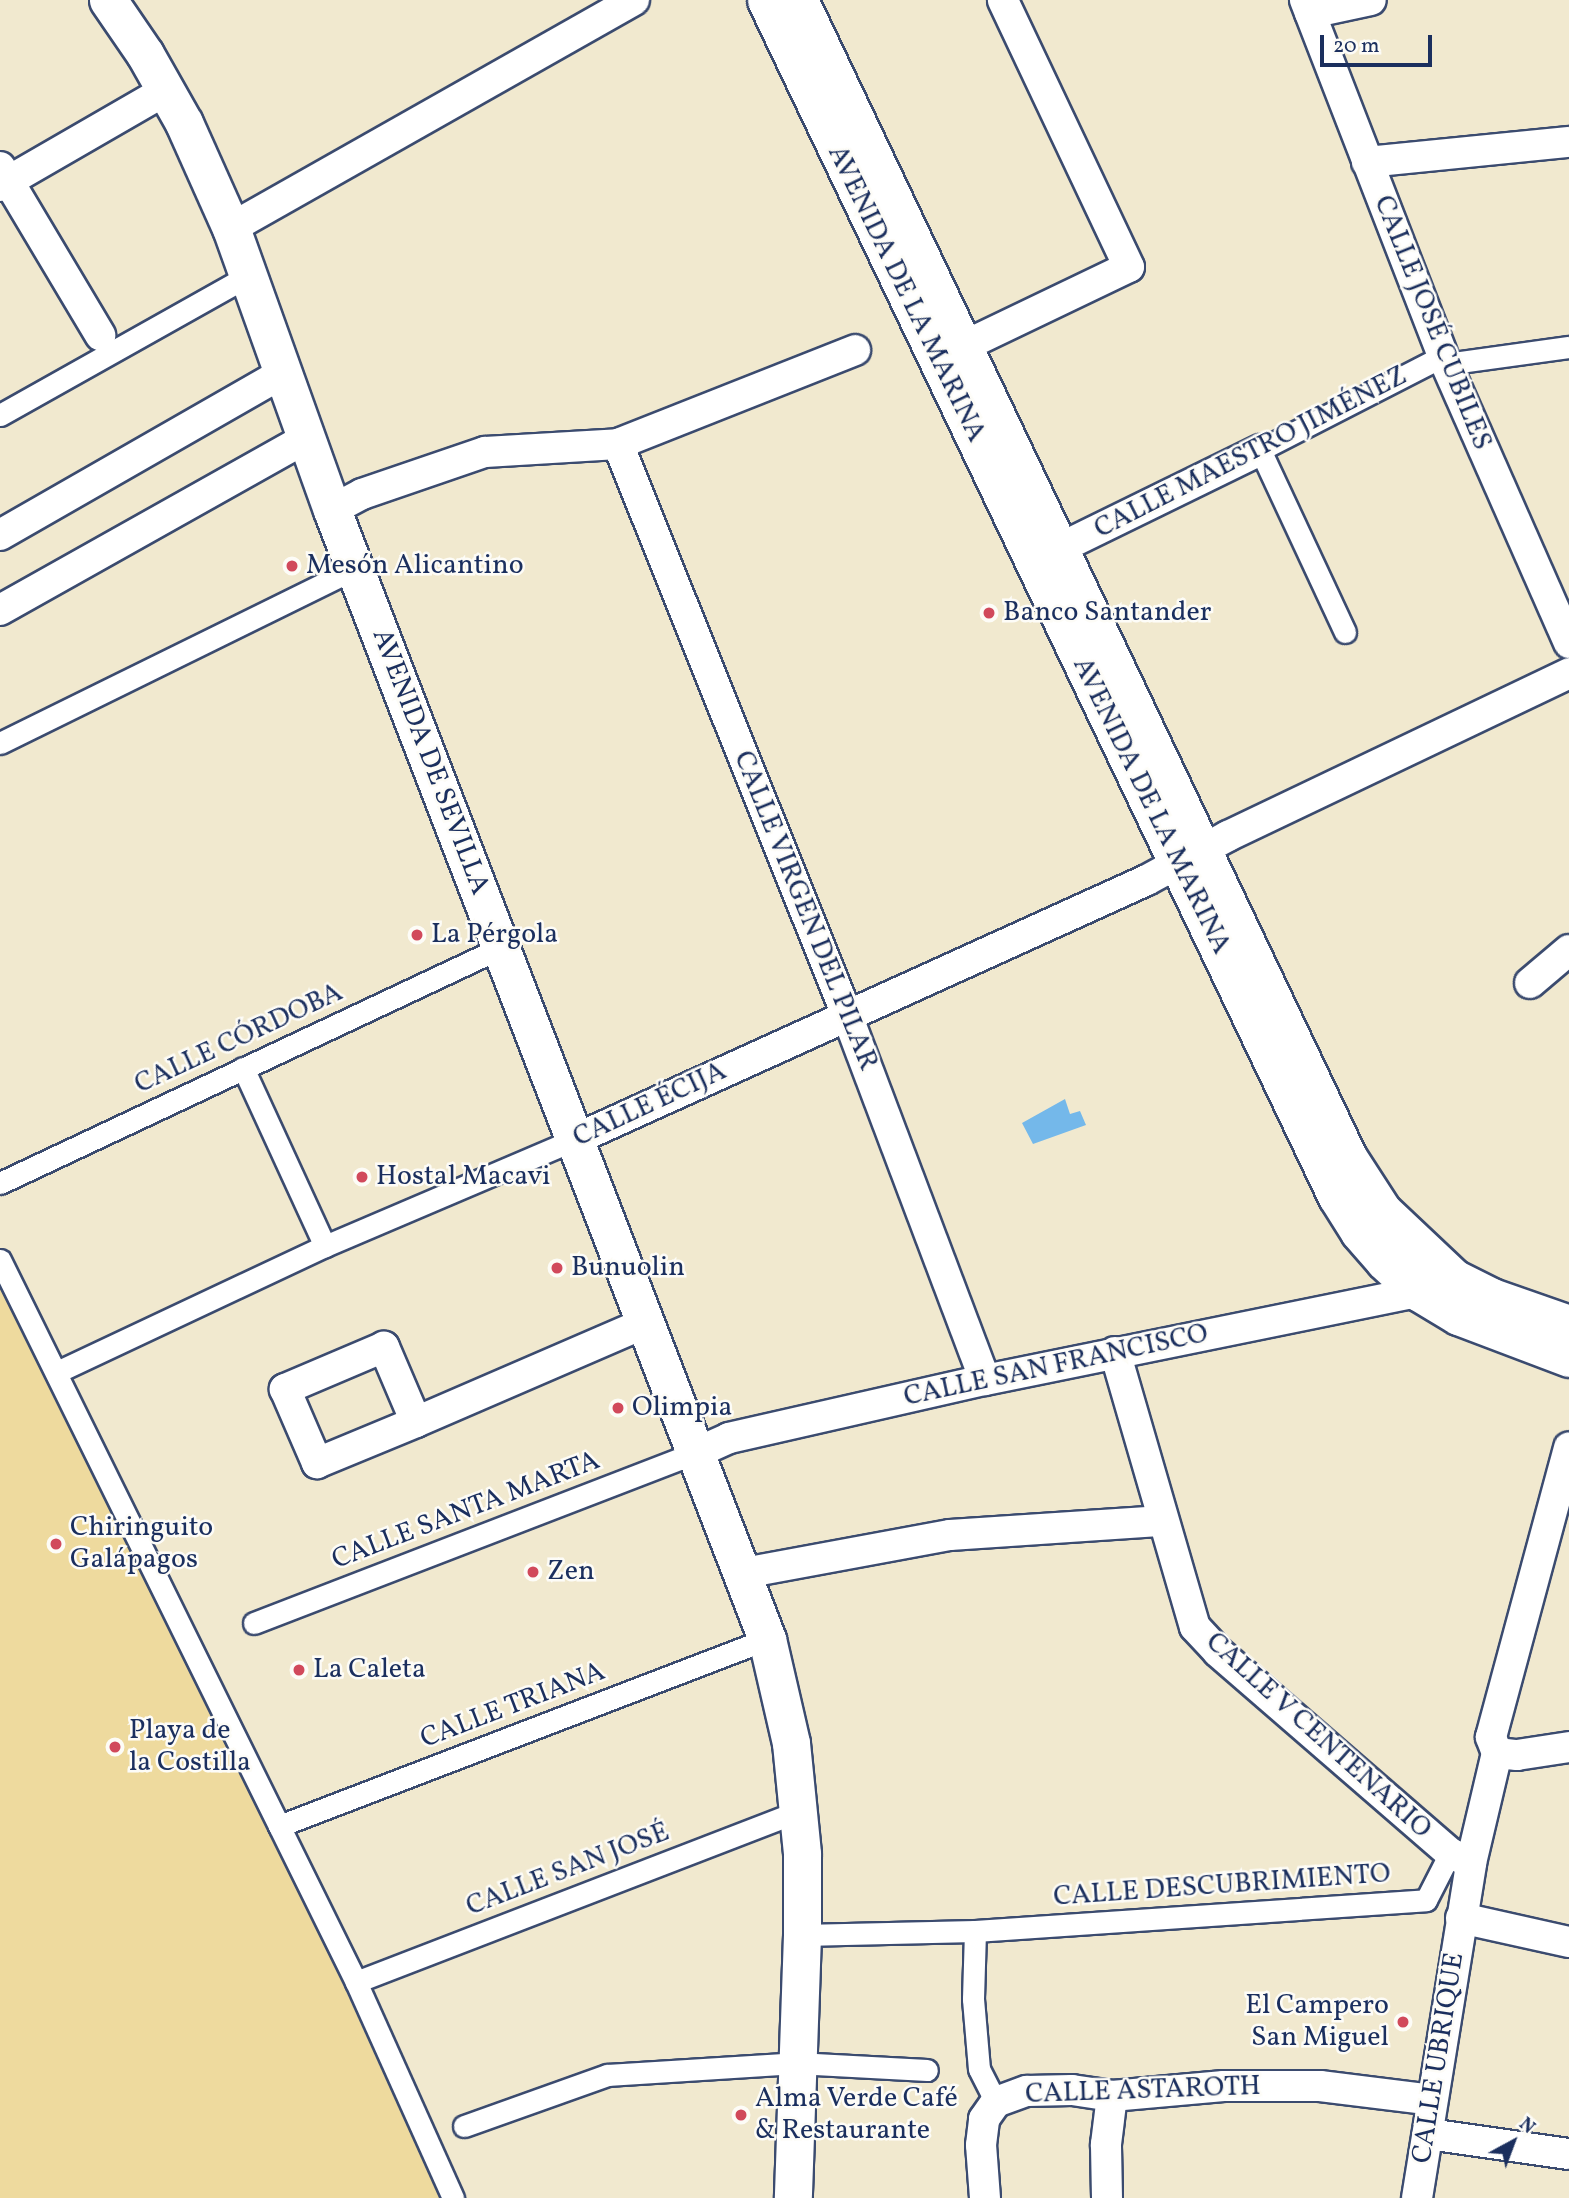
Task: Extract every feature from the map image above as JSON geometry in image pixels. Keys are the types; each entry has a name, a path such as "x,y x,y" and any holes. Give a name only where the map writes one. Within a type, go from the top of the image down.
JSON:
{"street":[{"name":"AVENIDA DE SEVILLA","path":"107,0 145,54 184,122 231,228 332,510 768,1639 789,1729 799,1811 802,1935 793,2198"},
{"path":"231,228 634,0"},
{"name":"AVENIDA DE LA MARINA","path":"766,0 1190,857 1348,1157 1383,1211 1454,1278 1492,1297 1569,1324"},
{"name":"AVENIDA DE LA MARINA","path":"799,0 1058,549 1337,1197 1376,1251 1418,1292 1458,1317 1569,1358"},
{"path":"962,347 1129,267 1003,0"},
{"path":"1307,7 1371,0"},
{"name":"CALLE JOSÉ CUBILES","path":"1307,7 1444,360 1569,643"},
{"path":"100,335 3,178 166,90"},
{"path":"1367,162 1569,142"},
{"path":"0,415 248,275"},
{"name":"CALLE MAESTRO JIMÉNEZ","path":"1058,549 1444,360 1569,347"},
{"path":"332,510 362,494 485,452 618,444 855,349"},
{"path":"0,535 283,373"},
{"path":"0,610 306,438"},
{"name":"CALLE VIRGEN DEL PILAR","path":"618,444 847,1015 985,1381"},
{"path":"1261,450 1345,632"},
{"path":"0,743 355,568"},
{"name":"CALLE ÉCIJA","path":"57,1372 325,1246 576,1139 1190,857 1569,673"},
{"name":"CALLE CÓRDOBA","path":"0,1183 502,947"},
{"path":"1530,983 1569,950"},
{"path":"243,1068 325,1246"},
{"path":"0,1259 356,1982 453,2198"},
{"name":"CALLE SAN FRANCISCO","path":"698,1452 729,1438 1115,1352 1418,1292"},
{"path":"416,1422 384,1347 285,1389 317,1463 416,1422 647,1322"},
{"name":"CALLE V CENTENARIO","path":"1115,1352 1195,1627 1219,1652 1460,1858"},
{"name":"CALLE UBRIQUE","path":"1417,2198 1461,1919 1460,1858 1497,1753 1491,1737 1569,1447"},
{"name":"CALLE SANTA MARTA","path":"254,1623 698,1452"},
{"path":"744,1573 950,1535 1163,1521"},
{"name":"CALLE TRIANA","path":"279,1826 768,1639"},
{"path":"1497,1753 1517,1755 1569,1747"},
{"name":"CALLE SAN JOSÉ","path":"356,1982 799,1811"},
{"name":"CALLE DESCUBRIMIENTO","path":"971,1931 1426,1900 1460,1858"},
{"path":"1461,1919 1569,1942"},
{"path":"802,1935 971,1931 979,2069 996,2102"},
{"path":"464,2126 607,2075 796,2063 927,2070"},
{"name":"CALLE ASTAROTH","path":"985,2198 984,2119 996,2102 1027,2091 1072,2090 1112,2096 1224,2086 1320,2086 1432,2100"},
{"path":"1107,2198 1106,2144 1112,2096"},
{"path":"1428,2134 1569,2154"}],"sand":[{"name":"Playa de la Costilla","path":"0,1283 272,1828 440,2198 0,2198"}],"water":[{"path":"1065,1099 1070,1114 1080,1111 1086,1125 1033,1144 1022,1123"}],"place":[{"name":"Mesón Alicantino","path":"292,566"},
{"name":"Banco Santander","path":"989,613"},
{"name":"La Pérgola","path":"417,935"},
{"name":"Hostal Macavi","path":"362,1177"},
{"name":"Bunuolin","path":"557,1268"},
{"name":"Olimpia","path":"618,1408"},
{"name":"Chiringuito Galápagos","path":"56,1544"},
{"name":"Zen","path":"533,1572"},
{"name":"La Caleta","path":"299,1670"},
{"name":"Playa de la Costilla","path":"115,1747"},
{"name":"El Campero San Miguel","path":"1403,2022"},
{"name":"Alma Verde Café & Restaurante","path":"741,2115"}]}
